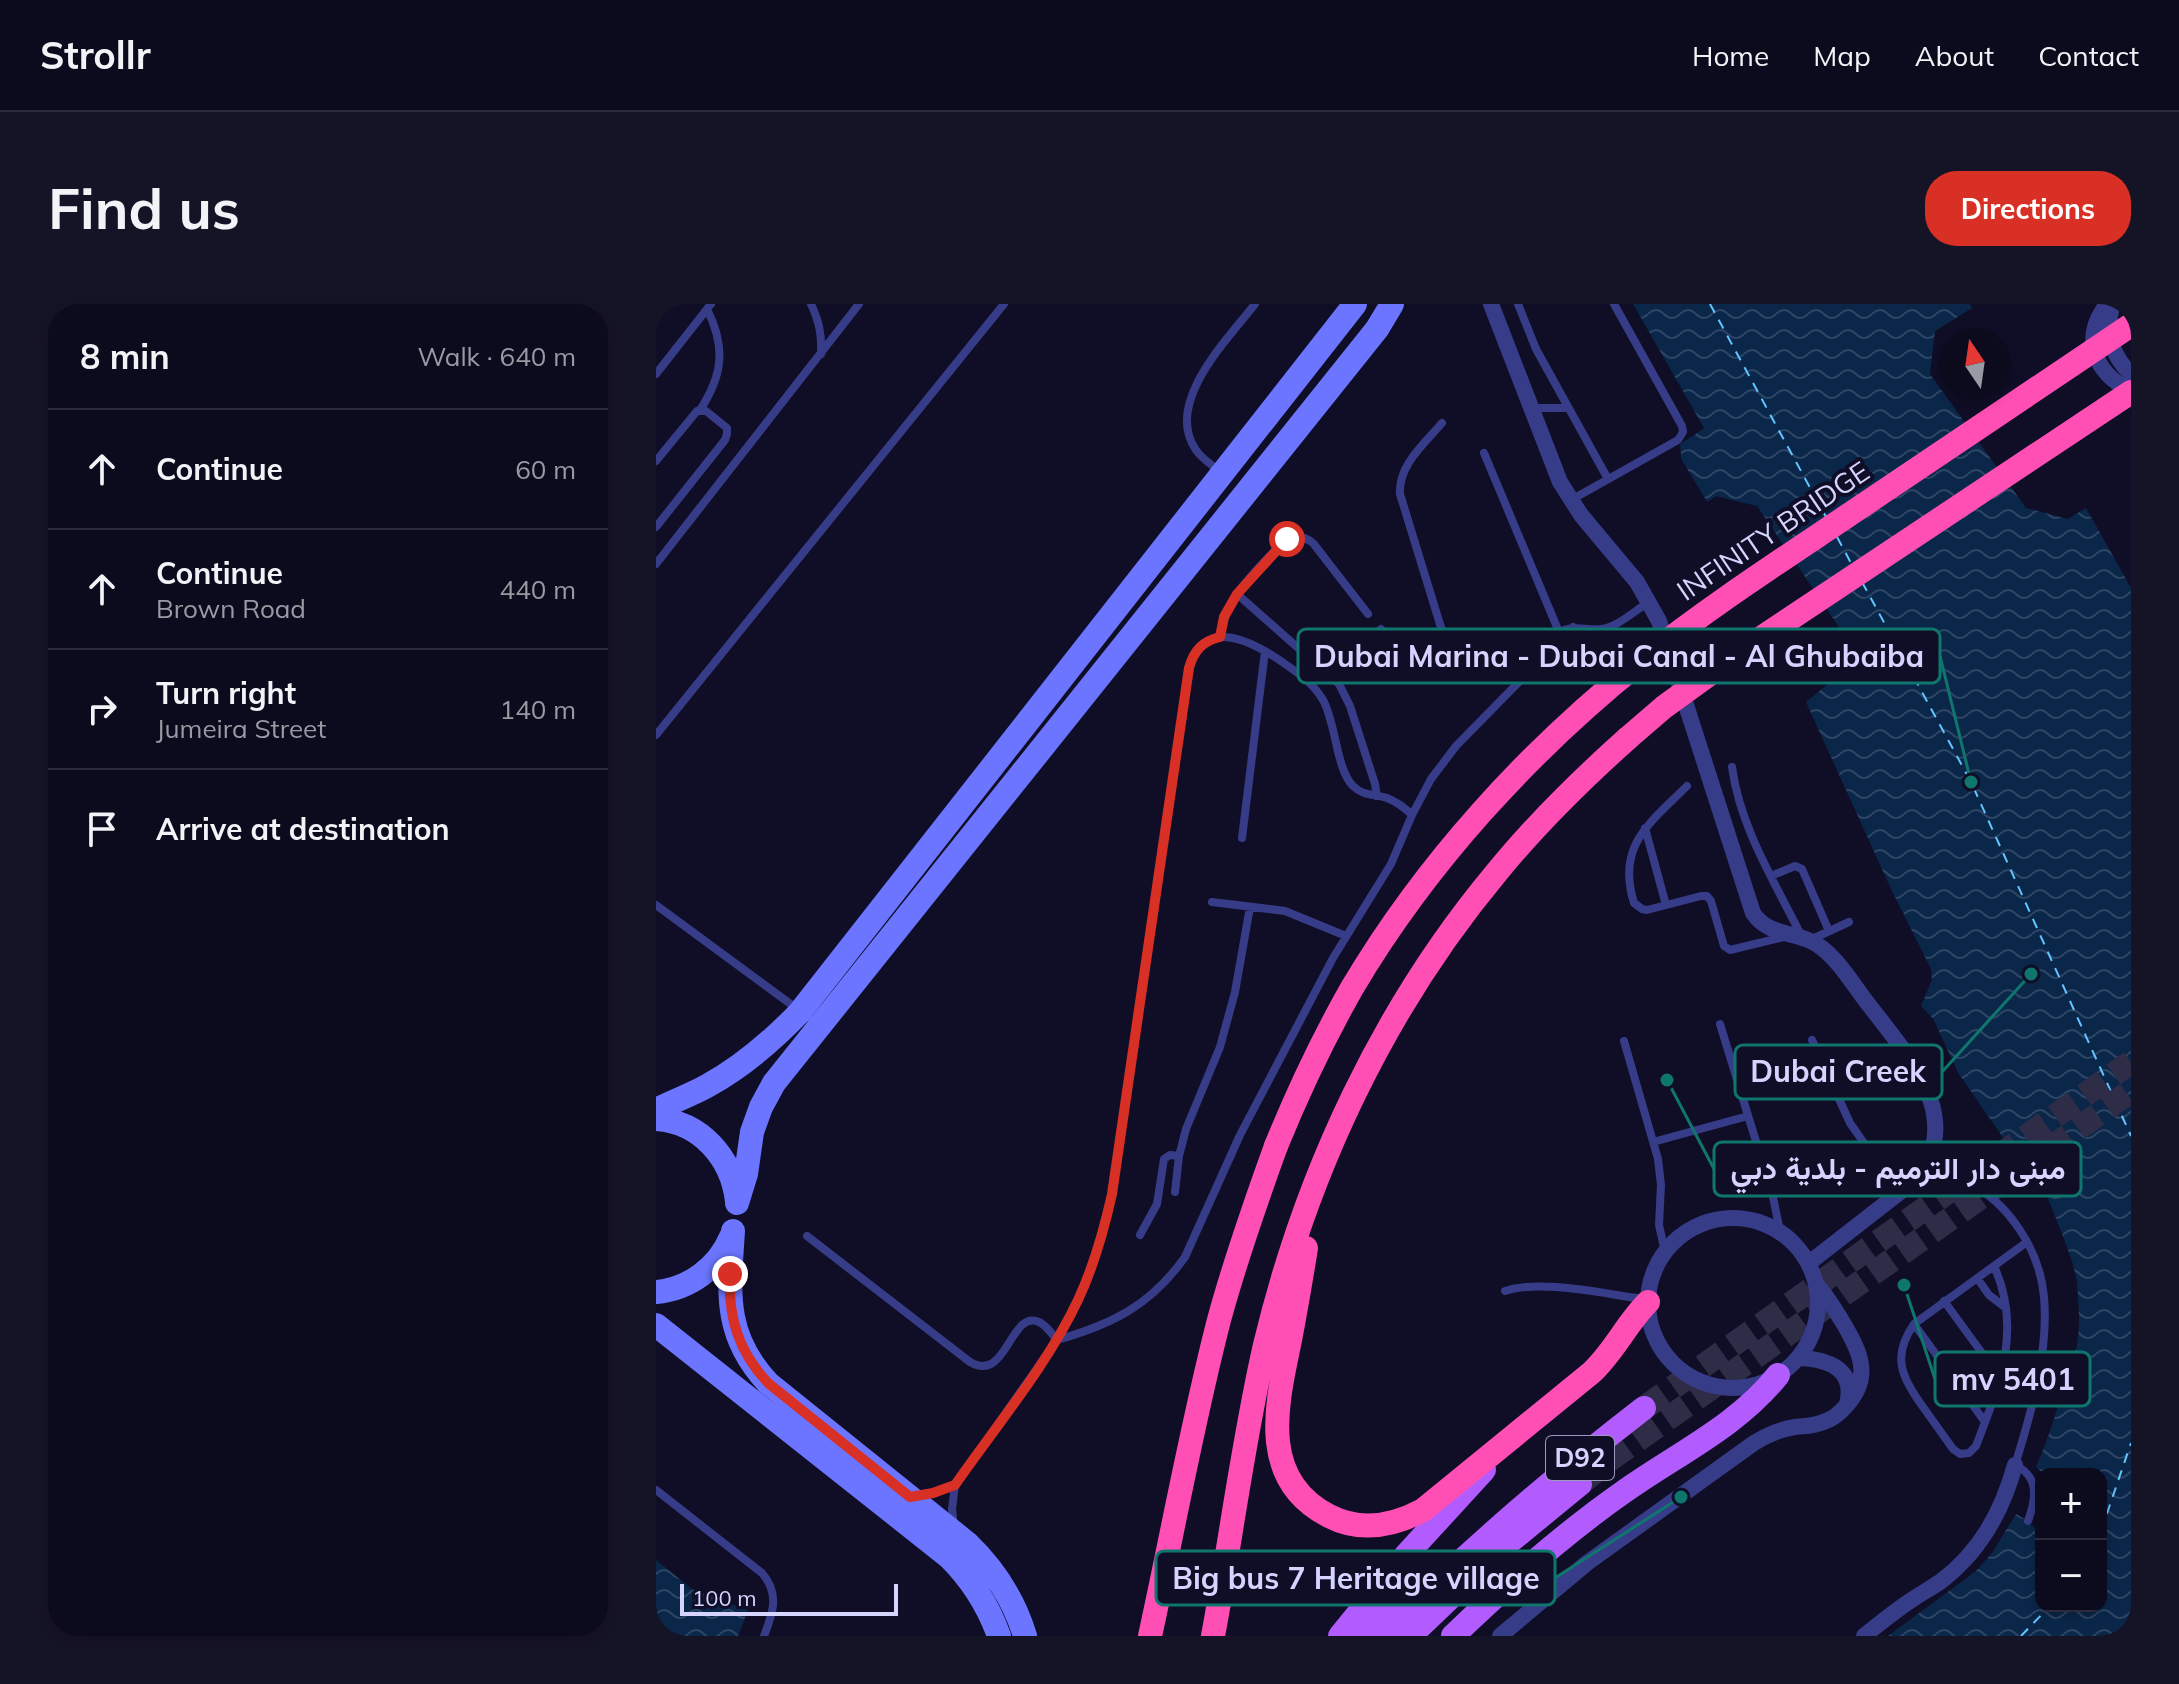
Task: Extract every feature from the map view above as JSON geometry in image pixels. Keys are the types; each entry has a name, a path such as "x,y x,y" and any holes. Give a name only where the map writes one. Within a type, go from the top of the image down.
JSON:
{"highway":[{"name":"INFINITY BRIDGE","path":"1150,1636 1220,1317 1255,1203 1276,1146 1331,1026 1401,913 1462,835 1530,762 1640,662 1720,602 2131,323"},
{"path":"1213,1636 1255,1391 1279,1295 1328,1155 1367,1069 1440,948 1496,873 1548,814 1593,769 1664,707 1740,652 2131,392"},
{"path":"1311,1199 1276,1434 1281,1460 1300,1494 1321,1512 1345,1522 1372,1526 1398,1522 1423,1510 1600,1365 1648,1300"}],"main road":[{"path":"1453,1636 1581,1523 1743,1412 1778,1375"},
{"name":"D92","path":"1517,1510 1644,1408"},
{"path":"1340,1636 1406,1555 1514,1435"},
{"name":"D92","path":"1410,1636 1502,1548 1580,1484"},
{"path":"1361,1636 1427,1577 1517,1510"},
{"path":"1383,1636 1475,1546 1517,1510"}],"street":[{"path":"656,1110 706,1087 733,1070 800,1012 1355,304"},
{"path":"1025,1636 1013,1604 993,1571 974,1549 768,1383 749,1360 736,1333 730,1304 733,1231 752,1132 774,1083 1377,329 1392,304"},
{"path":"1491,304 1552,464 1570,500 1626,567 1649,601 1667,643 1753,913 1765,926 1801,937 1830,955 1905,1051 1923,1080 1934,1108 1935,1139 1924,1170 1906,1188 1809,1263"},
{"path":"2110,304 2110,339 2115,353 2131,374"},
{"path":"2110,304 2097,319 2093,333 2094,348 2107,375 2131,392"},
{"path":"2131,323 2131,347"},
{"path":"1218,481 1236,505"},
{"path":"656,1119 688,1128 710,1143 732,1177 737,1203"},
{"path":"1744,1218 1780,1231 1809,1263 1817,1285 1816,1323 1806,1347 1778,1375 1755,1385 1729,1388 1691,1377 1663,1351 1652,1327 1648,1300 1653,1274 1665,1252 1694,1227 1719,1219 1744,1218"},
{"path":"656,1292 677,1288 702,1275 721,1256 733,1231"},
{"path":"1500,1636 1587,1563 1754,1443 1783,1429 1823,1423 1840,1413 1855,1395 1860,1383 1860,1356 1831,1302 1817,1285"},
{"path":"656,1325 949,1557 979,1593 999,1636"},
{"path":"1798,1358 1821,1359 1835,1365 1847,1384 1846,1406"},
{"path":"1864,1636 1961,1565 1996,1519 2008,1493 2015,1465"}],"lane":[{"path":"811,304 822,337 821,355"},
{"path":"656,564 859,304"},
{"path":"656,735 1004,304"},
{"path":"1218,481 1190,438 1187,420 1190,404 1195,384 1206,367 1255,304"},
{"path":"1518,304 1536,349 1608,479"},
{"path":"1570,500 1678,440 1683,432 1614,304"},
{"path":"656,374 709,306"},
{"path":"656,461 692,414 700,410 716,381 720,352 709,306"},
{"path":"1531,407 1568,408"},
{"path":"656,527 727,434 726,426 700,410"},
{"path":"1442,423 1406,466 1400,486 1401,500 1447,647 1454,663 1464,674 1477,680 1494,678 1524,661 1559,632 1573,627 1591,630 1608,628 1649,601"},
{"path":"1484,453 1559,632"},
{"path":"1220,637 1224,617 1237,594 1283,542 1298,536 1313,543 1368,614"},
{"path":"1237,594 1330,675 1345,694 1377,796"},
{"path":"1057,1340 1107,1324 1125,1314 1159,1289 1179,1265 1194,1239 1240,1135 1346,936 1391,864 1431,779 1456,746 1573,627"},
{"path":"1330,675 1381,629"},
{"path":"955,1533 952,1509 955,1485 1057,1340 1093,1264 1112,1194 1191,659 1203,644 1220,637 1239,638 1265,651 1308,680 1330,715 1348,780 1360,792 1395,802 1412,815"},
{"path":"1242,838 1265,651"},
{"path":"1732,767 1744,819 1801,937"},
{"path":"1687,786 1645,828 1635,843 1630,860 1633,899 1637,907 1647,910 1707,896 1724,946 1730,950 1829,931 1849,922"},
{"path":"1645,828 1666,905"},
{"path":"1771,876 1795,866 1802,869 1829,931"},
{"path":"1212,902 1295,913 1346,936"},
{"path":"656,905 800,1012"},
{"path":"1175,1192 1186,1129 1224,1033 1243,954 1250,907"},
{"path":"1720,1024 1773,1197 1780,1231"},
{"path":"1812,1040 1850,1123 1871,1153 1906,1188"},
{"path":"1624,1041 1660,1171 1659,1225 1665,1252"},
{"path":"1653,1142 1748,1116"},
{"path":"1140,1235 1157,1204 1164,1159 1168,1155 1179,1156"},
{"path":"1924,1170 1956,1177 1985,1192 2002,1207 2027,1242 2040,1273 2045,1325 2034,1392 2015,1465 2023,1469 2034,1485 2035,1504 2028,1521"},
{"path":"807,1236 974,1364 986,1367 991,1364 1023,1324 1031,1320 1041,1323 1057,1340"},
{"path":"1994,1266 2006,1308 2006,1344 2001,1379 1973,1450 1964,1454 1953,1449 1910,1388 1902,1370 1901,1351 1914,1324 2027,1242"},
{"path":"1977,1278 1989,1295 2006,1308"},
{"path":"1505,1291 1538,1286 1648,1300"},
{"path":"1944,1301 2001,1379"},
{"path":"1914,1324 1985,1422"},
{"path":"910,1497 955,1485"},
{"path":"656,1490 768,1580 774,1604 764,1636"}],"water":[{"path":"1633,304 1970,304 1972,308 1935,331 1930,374 1939,387 1939,400 1949,400 2026,508 2068,519 2086,508 2131,588 2131,1636 1888,1636 1976,1571 1992,1553 2016,1514 2035,1528 2035,1612 2107,1612 2107,1468 2036,1467 2077,1345 2079,1316 2076,1287 2066,1245 2048,1200 1958,1073 1933,1019 1921,1006 1932,980 1931,969 1806,702 1839,675 1847,639 1757,506 1716,496 1707,502 1681,459 1680,444 1703,429"},
{"path":"656,1560 692,1589 748,1610 738,1636 656,1636"}],"pier":[{"path":"1629,304 1633,304 1704,428 1680,444 1681,459 1707,502 1704,504 1677,460 1676,444 1698,427"},
{"path":"1921,1006 1933,1019 1958,1073 2035,1184 2047,1196 2077,1281 2076,1348 2073,1282 2043,1198 2031,1186 1954,1075 1929,1021 1918,1008"}],"ferry route":[{"path":"1710,304 1826,517"},
{"path":"1837,537 1851,563"},
{"path":"1862,582 1971,782 2131,1136"},
{"path":"2107,1513 2131,1443"},
{"path":"2021,1636 2044,1612"}],"tunnel":[{"path":"1644,1408 2131,1062"},
{"path":"1580,1484 1605,1463 2131,1091"}],"place":[{"name":"Dubai Marina - Dubai Canal - Al Ghubaiba","path":"1971,782"},
{"name":"Dubai Creek","path":"2031,974"},
{"name":"مبنى دار الترميم - بلدية دبي","path":"1667,1080"},
{"name":"mv 5401","path":"1904,1285"},
{"name":"Big bus 7 Heritage village","path":"1681,1497"}],"route":[{"path":"730,1274 730,1304 736,1333 749,1360 768,1383 910,1497 955,1485 1057,1340 1093,1264 1112,1194 1191,659 1203,644 1220,637 1224,617 1237,594 1287,539"}]}
